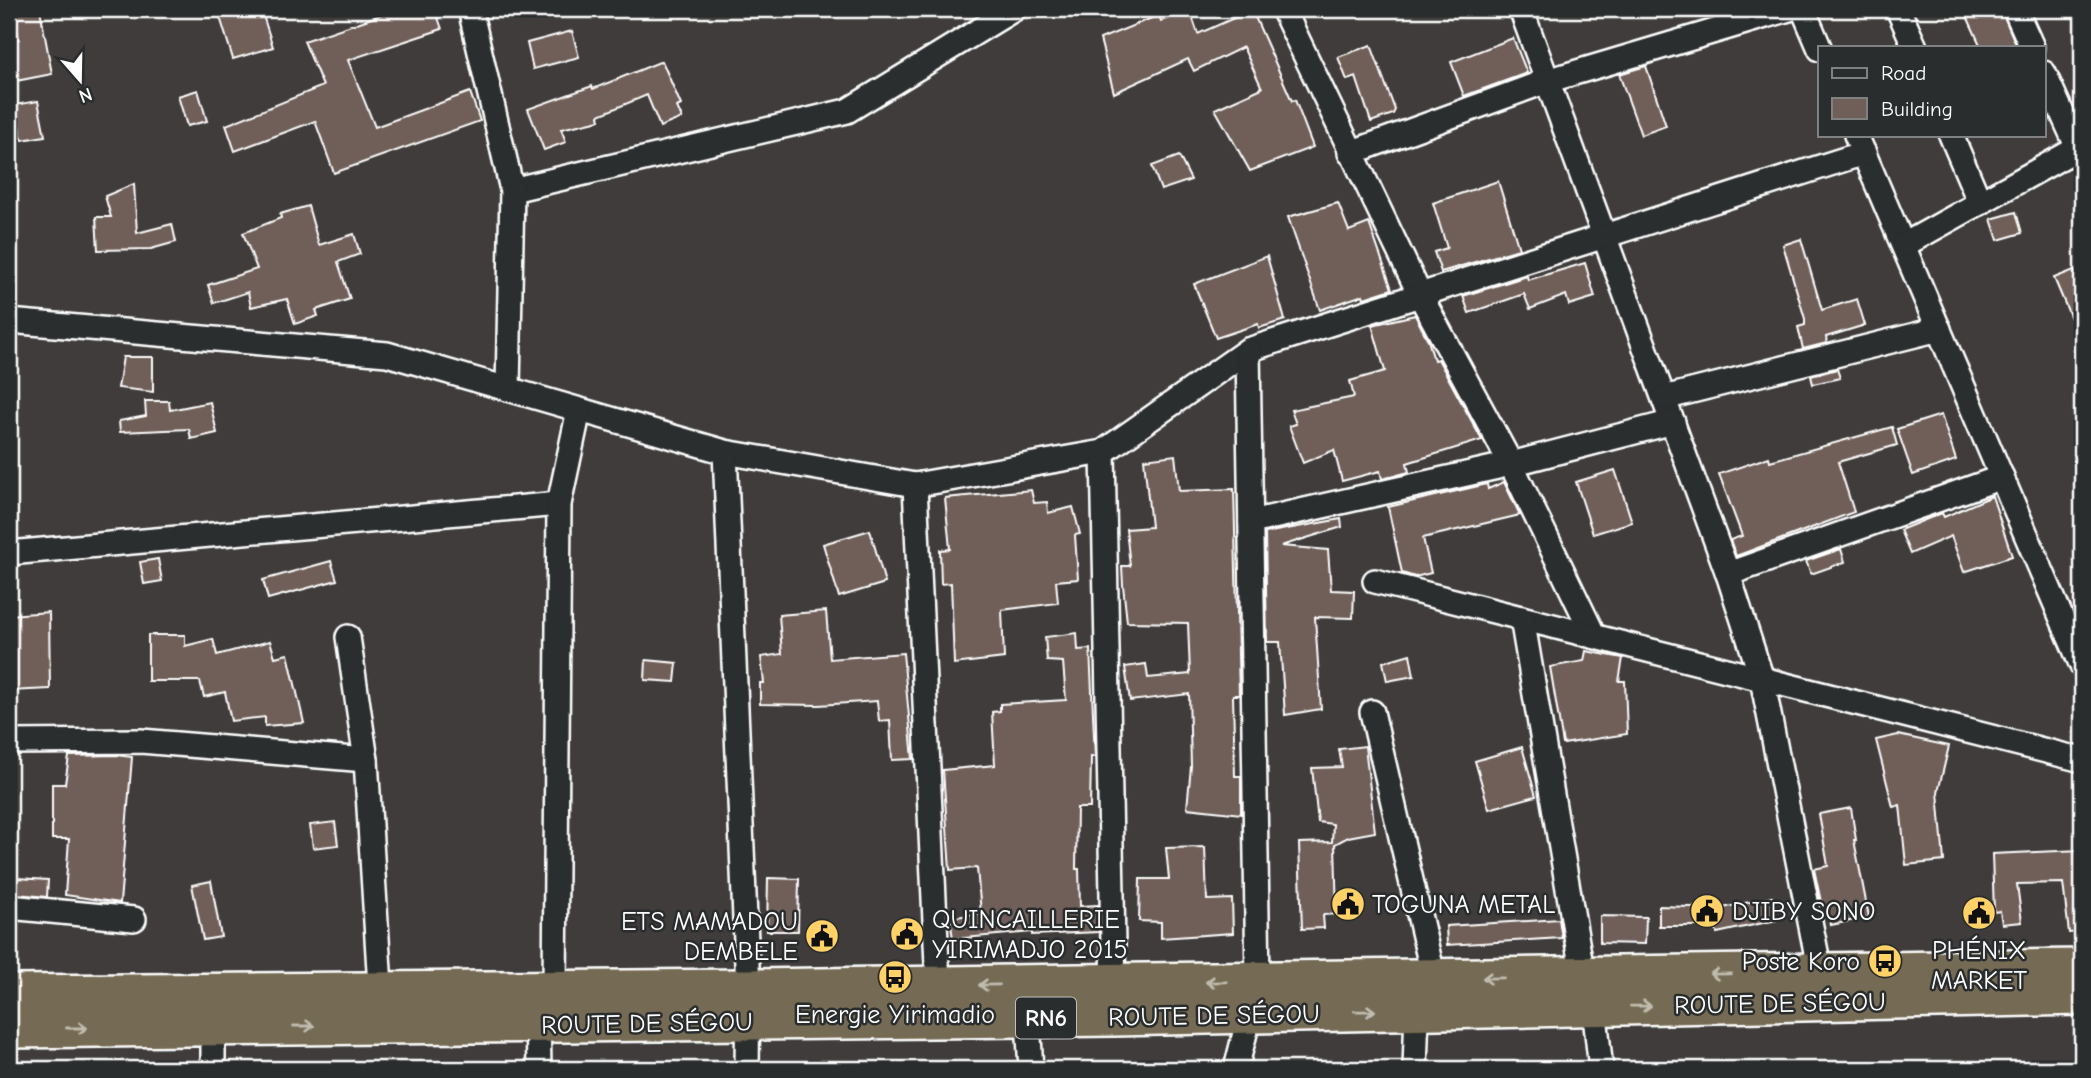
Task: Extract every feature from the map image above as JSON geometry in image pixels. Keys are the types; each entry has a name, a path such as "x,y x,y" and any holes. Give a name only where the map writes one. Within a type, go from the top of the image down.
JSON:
{"highway":[{"name":"ROUTE DE SÉGOU","path":"9,993 547,989 747,1005 1254,998 1417,1010 1820,972 2082,968"},
{"name":"ROUTE DE SÉGOU","path":"1254,998 1434,979 1588,992 2082,996"},
{"name":"ROUTE DE SÉGOU","path":"9,1029 538,1024 938,986 1027,1001"}],"street":[{"path":"470,9 512,190 508,389"},
{"path":"512,190 847,111 1014,9"},
{"path":"1283,9 1420,295 1511,464 1594,636"},
{"path":"1521,9 1728,573 1762,679 1820,972"},
{"path":"1350,153 1547,81 1789,9"},
{"path":"1803,9 1819,46"},
{"path":"1898,9 1914,46"},
{"path":"2015,9 2032,46"},
{"path":"1904,245 2080,153 2046,77"},
{"path":"1951,136 1980,203"},
{"path":"9,321 387,354 725,452 915,485 1102,452 1248,350 1604,236 1860,144 2082,666"},
{"path":"1664,398 1939,329"},
{"path":"1236,1069 1254,998 1248,350"},
{"path":"539,1069 538,1024 547,989 559,504 579,410"},
{"path":"1251,522 1511,464 1673,422"},
{"path":"725,452 747,1005 747,1069"},
{"path":"1102,452 1115,1000"},
{"path":"1728,573 2002,477"},
{"path":"915,485 938,986"},
{"path":"9,553 559,504"},
{"path":"1375,581 2082,760"},
{"path":"1522,618 1601,1069"},
{"path":"348,637 366,760 381,1026"},
{"path":"1373,712 1434,979"},
{"path":"9,742 141,741 366,760"},
{"path":"9,906 134,919"},
{"path":"213,991 213,1069"},
{"path":"1027,1001 1031,1069"},
{"path":"1415,1069 1417,1010"}],"building":[{"path":"13,9 40,9 52,74 16,81 9,42 19,39"},
{"path":"245,9 261,9 273,47 233,59 220,17"},
{"path":"398,9 435,9 442,29 348,60 375,127 470,92 480,121 334,173 315,121 235,151 226,125 323,86 304,41"},
{"path":"1977,9 2001,9 2017,46 1981,46 1966,14"},
{"path":"1190,10 1198,34 1252,10 1292,101 1295,100 1313,147 1250,171 1215,109 1262,88 1243,47 1194,71 1188,59 1114,93 1100,39 1159,15 1161,21"},
{"path":"572,31 579,57 533,69 527,43"},
{"path":"1513,38 1527,73 1464,96 1451,62"},
{"path":"1371,45 1395,110 1393,114 1371,122 1356,77 1347,80 1338,57"},
{"path":"662,61 681,105 677,107 682,118 660,127 647,95 599,115 600,120 561,129 566,142 544,150 528,109 592,86 593,89"},
{"path":"1646,66 1666,126 1641,135 1619,74"},
{"path":"198,90 207,121 187,126 178,96"},
{"path":"38,101 45,136 22,140 15,105"},
{"path":"1179,156 1191,180 1161,190 1152,166"},
{"path":"1498,181 1519,249 1441,272 1434,252 1447,248 1433,203"},
{"path":"134,184 137,233 172,224 176,242 151,249 98,250 96,217 111,217 105,196"},
{"path":"1338,203 1349,231 1369,223 1392,289 1364,298 1363,295 1320,310 1288,217"},
{"path":"308,206 319,245 354,234 360,254 338,262 350,299 316,310 318,316 295,324 287,299 251,307 248,292 214,303 208,285 257,269 243,233 281,218 280,214"},
{"path":"2016,212 2022,233 1998,240 1991,219"},
{"path":"1801,239 1822,310 1857,299 1865,325 1826,337 1827,343 1803,349 1798,327 1805,325 1805,319 1783,245"},
{"path":"1267,256 1285,320 1259,328 1258,324 1216,338 1194,284"},
{"path":"1585,263 1595,297 1569,305 1566,295 1530,309 1524,294 1469,313 1463,296 1527,276 1528,280"},
{"path":"2074,270 2082,291 2082,344 2054,278"},
{"path":"1415,315 1428,340 1434,360 1438,359 1482,440 1407,463 1409,472 1382,479 1380,471 1342,481 1334,450 1303,463 1289,426 1296,424 1291,410 1354,397 1350,381 1385,371 1372,325"},
{"path":"123,357 153,357 153,392 118,388"},
{"path":"1837,369 1840,378 1813,384 1811,376"},
{"path":"145,401 169,401 170,410 210,402 217,433 191,439 189,429 120,432 119,421 146,416"},
{"path":"1941,415 1956,460 1913,475 1897,429"},
{"path":"1892,427 1897,445 1838,462 1854,512 1736,556 1730,540 1742,536 1719,474 1769,457 1770,461"},
{"path":"1175,455 1179,491 1234,489 1239,695 1233,695 1235,776 1241,776 1241,814 1187,808 1191,766 1189,694 1130,701 1125,667 1146,664 1148,678 1190,674 1188,623 1127,622 1123,585 1122,566 1130,566 1126,529 1151,527 1144,459"},
{"path":"1615,470 1632,522 1593,534 1576,482"},
{"path":"1504,482 1520,515 1423,538 1431,573 1415,577 1402,573 1388,507 1487,484 1488,489"},
{"path":"1031,490 1034,503 1047,502 1048,513 1073,507 1080,534 1075,535 1078,579 1056,581 1058,603 1002,610 1004,658 954,664 951,583 941,584 940,550 950,549 945,498"},
{"path":"1992,496 2012,556 1964,572 1951,536 1910,554 1900,530 1942,513 1944,517"},
{"path":"1341,519 1342,527 1281,546 1328,550 1331,590 1354,591 1353,618 1315,617 1321,709 1285,715 1280,642 1267,642 1265,533"},
{"path":"870,530 885,583 839,597 823,544"},
{"path":"1841,549 1845,562 1811,574 1806,561"},
{"path":"158,559 162,581 144,584 140,562"},
{"path":"331,561 337,580 268,599 263,580"},
{"path":"826,611 830,659 903,653 913,759 892,760 890,720 879,721 877,701 819,705 760,704 760,683 764,683 761,657 782,654 779,615"},
{"path":"49,612 50,689 9,691 9,615"},
{"path":"1077,633 1078,650 1090,649 1095,757 1091,757 1090,808 1077,808 1076,869 1079,869 1080,906 1098,905 1099,932 1032,935 1032,932 953,939 950,918 981,913 977,868 950,870 943,770 995,765 992,712 1000,711 1000,704 1066,700 1063,662 1047,661 1045,637"},
{"path":"148,635 185,635 185,646 213,639 217,655 270,641 275,657 288,654 304,723 265,726 265,717 231,721 225,692 204,697 200,681 148,681"},
{"path":"1586,651 1623,658 1619,681 1625,681 1627,734 1563,744 1550,667 1584,661"},
{"path":"1410,654 1414,676 1387,681 1383,662"},
{"path":"646,660 677,663 675,682 645,680"},
{"path":"1898,735 1949,746 1938,792 1944,861 1906,865 1900,805 1893,807 1876,740"},
{"path":"1365,746 1375,832 1348,837 1335,844 1337,914 1323,915 1324,928 1302,929 1299,843 1332,842 1333,824 1318,822 1312,768 1342,767 1339,749"},
{"path":"1522,747 1536,796 1489,809 1475,761"},
{"path":"69,756 132,757 120,903 65,895 69,839 52,839 52,784 65,784"},
{"path":"1851,808 1854,840 1869,917 1831,925 1827,906 1822,907 1814,869 1828,866 1819,814"},
{"path":"335,822 338,845 313,848 310,825"},
{"path":"1205,847 1207,900 1232,899 1233,933 1161,938 1161,922 1139,921 1140,879 1169,879 1166,848"},
{"path":"2082,850 2082,932 2069,933 2063,883 2017,884 2022,922 2002,924 2000,911 1994,912 1992,854"},
{"path":"17,878 48,880 47,897 17,894"},
{"path":"768,878 799,879 798,931 767,931"},
{"path":"211,881 221,937 203,940 192,885"},
{"path":"1772,897 1777,920 1717,933 1715,926 1659,926 1659,906 1723,908"},
{"path":"1600,916 1646,917 1645,944 1600,943"},
{"path":"1559,919 1562,938 1447,945 1446,926"}],"place":[{"name":"TOGUNA METAL","path":"1348,904"},
{"name":"DJIBY SONO","path":"1707,911"},
{"name":"PHÉNIX MARKET","path":"1979,913"},
{"name":"QUINCAILLERIE YIRIMADJO 2015","path":"907,934"},
{"name":"ETS MAMADOU DEMBELE","path":"822,936"},
{"name":"Poste Koro","path":"1885,961"},
{"name":"Energie Yirimadio","path":"895,977"}]}
